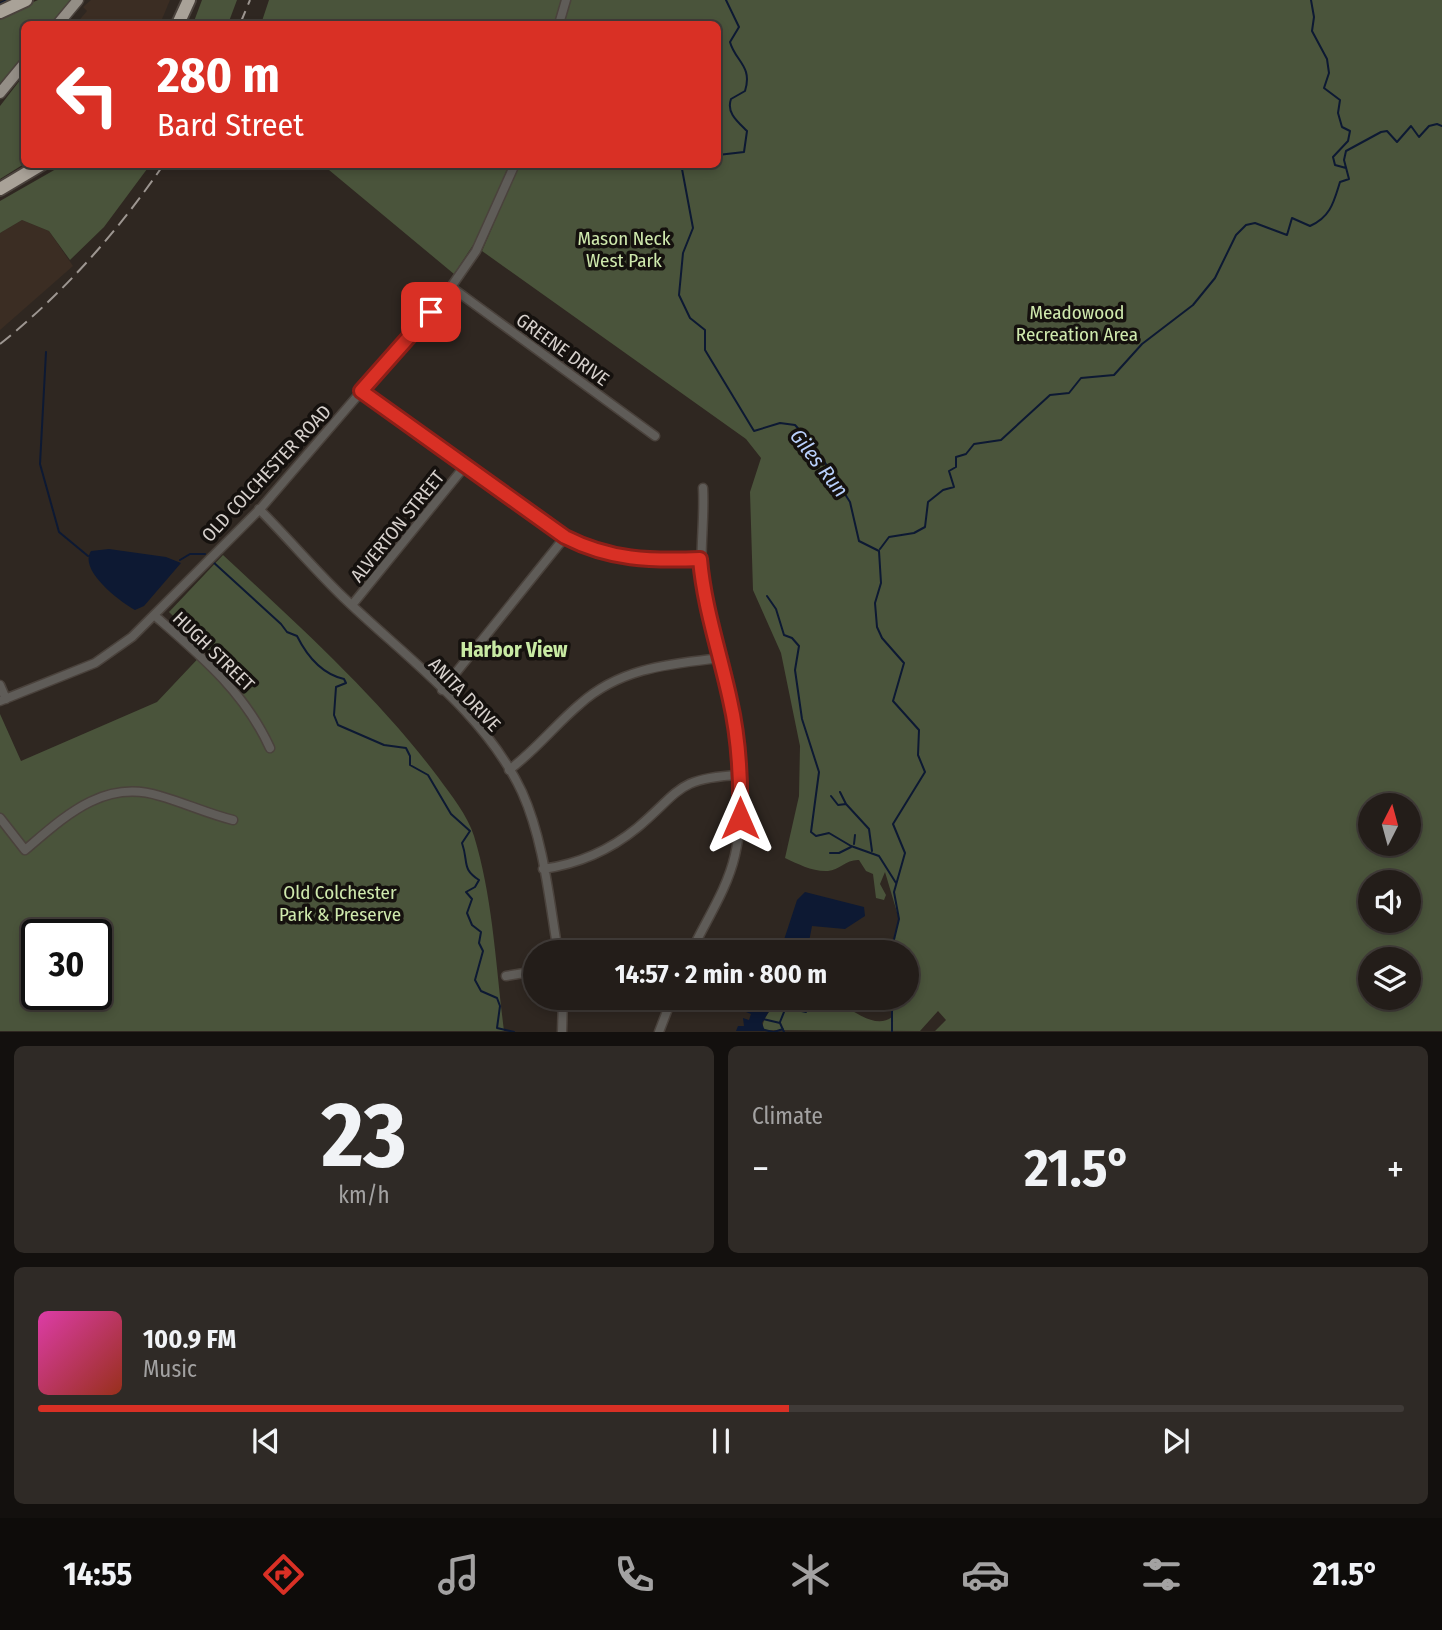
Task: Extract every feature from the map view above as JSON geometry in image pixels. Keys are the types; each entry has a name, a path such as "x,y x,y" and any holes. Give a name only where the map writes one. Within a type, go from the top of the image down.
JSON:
{"highway":[{"path":"0,12 26,0"},
{"path":"179,21 189,0"},
{"path":"0,189 35,168"}],"main road":[{"path":"60,21 78,0"},
{"path":"0,93 21,68"}],"street":[{"path":"560,21 566,0"},
{"name":"OLD COLCHESTER ROAD","path":"3,700 95,663 120,647 259,509 451,288 476,251 513,168"},
{"name":"GREENE DRIVE","path":"451,288 655,436"},
{"path":"361,391 565,537 586,548 627,559 700,559"},
{"name":"ALVERTON STREET","path":"352,606 465,466"},
{"path":"697,940 723,889 735,856 740,818 733,716 704,595 700,559 703,488"},
{"name":"ANITA DRIVE","path":"259,509 352,606 442,690 480,730 509,770 533,820 556,940"},
{"path":"442,690 565,537"},
{"name":"HUGH STREET","path":"154,615 234,688 254,717 270,748"},
{"path":"509,770 537,748 581,703 614,681 654,666 720,658"},
{"path":"0,685 3,700"},
{"path":"543,869 579,861 610,847 638,827 671,794 690,783 739,775"},
{"path":"0,818 25,850 74,808 115,793 161,796 233,820"},
{"path":"506,976 523,973"},
{"path":"562,1031 563,1010"},
{"path":"659,1031 667,1010"}],"shaded area":[{"path":"91,0 170,0 161,21 79,21 87,11 83,7"},
{"path":"22,220 49,231 73,266 0,330 0,233"}],"green space":[{"path":"38,0 73,0 55,21 21,21 21,60 0,87 0,17"},
{"path":"202,0 237,0 229,21 194,21"},
{"path":"269,0 562,0 556,21 262,21"},
{"name":"Meadowood Recreation Area","path":"571,0 1442,0 1442,1031 935,1031 946,1020 938,1011 920,1031 763,1030 764,1020 771,1010 851,1010 869,1019 885,1021 892,1017 892,1010 919,1010 919,940 894,940 899,919 885,872 880,884 886,895 884,900 876,898 873,874 866,871 859,860 822,871 785,858 799,796 800,746 781,653 753,590 750,492 761,458 746,439 482,251 518,168 721,168 721,21 565,21"},
{"path":"21,79 21,166 0,179 0,106"},
{"path":"58,168 148,168 104,227 70,260 49,231 22,220 0,233 0,201"},
{"path":"327,168 508,168 483,230 454,274"},
{"name":"Old Colchester Park & Preserve","path":"223,555 363,689 438,777 459,806 474,836 490,908 504,1031 0,1031 0,714 21,761 157,702 207,649 169,612"}],"water":[{"path":"109,549 166,557 181,563 144,606 135,610 103,585 90,567 91,551"},
{"path":"805,892 864,907 865,916 845,929 812,926 809,940 784,940 797,900"},
{"path":"770,1010 762,1023 765,1031 736,1031 738,1026 744,1026 743,1018 749,1020 751,1014 746,1012"}],"waterway":[{"path":"0,3 7,0"},
{"name":"Giles Run","path":"721,155 744,152 747,131 730,109 731,99 745,91 747,75 730,42 739,27 726,0"},
{"path":"1311,0 1314,17 1312,31 1327,59 1329,73 1324,88 1340,100 1338,113 1342,127 1350,131 1348,141 1333,157 1335,165 1346,168"},
{"path":"880,549 889,537 914,533 925,527 928,502 943,490 954,487 949,471 956,467 956,457 966,454 974,444 1001,440 1050,395 1069,393 1081,378 1114,375 1142,344 1193,305 1215,278 1236,235 1246,225 1255,223 1287,235 1292,218 1310,226 1327,213 1340,182 1349,179 1344,160 1346,151 1381,132 1387,131 1397,142 1411,126 1419,137 1429,126 1442,126"},
{"name":"Giles Run","path":"684,168 693,228 683,253 679,295 690,318 705,330 705,350 754,431 780,423 795,425 815,447 850,502 859,541 879,551 881,583 875,603 877,627 882,638 904,663 893,701 919,730 918,755 925,772 893,824 905,853 894,892 899,919 894,940"},
{"path":"46,352 40,464 59,532 88,556"},
{"path":"180,560 190,554 205,554"},
{"path":"212,561 287,632 297,636 316,663 329,673 344,679 346,683 336,687 334,715 338,725 384,745 406,748 410,765 428,775 451,814 470,831 462,843 468,868 479,880 475,887 466,892 472,899 467,913 472,925 481,932 479,943 483,951 475,980 481,991 497,998 500,1006 497,1028 514,1032"},
{"path":"767,596 776,609 784,635 792,638 799,646 795,670 802,719 819,772 811,832 816,836 829,833 851,846 879,856 896,883"},
{"path":"840,792 846,804 869,829 872,851"},
{"path":"831,796 838,805 846,804"},
{"path":"854,844 855,835"},
{"path":"830,853 839,853 851,847"},
{"path":"780,1022 785,1010"},
{"path":"797,1010 806,1012"},
{"name":"Giles Run","path":"892,1010 892,1032"},
{"path":"763,1019 780,1023 784,1032"},
{"path":"761,1029 773,1032"},
{"path":"774,1032 783,1029"}],"railway":[{"path":"241,21 250,0"},
{"path":"0,344 46,304 89,260 161,168"}],"district":[{"name":"Harbor View","path":"514,650"}],"route":[{"path":"431,312 361,391 565,537 586,548 610,556 640,561 700,559 704,595 730,698 738,747 740,818"}],"park label":[{"name":"Mason Neck West Park","path":"624,249"}]}
